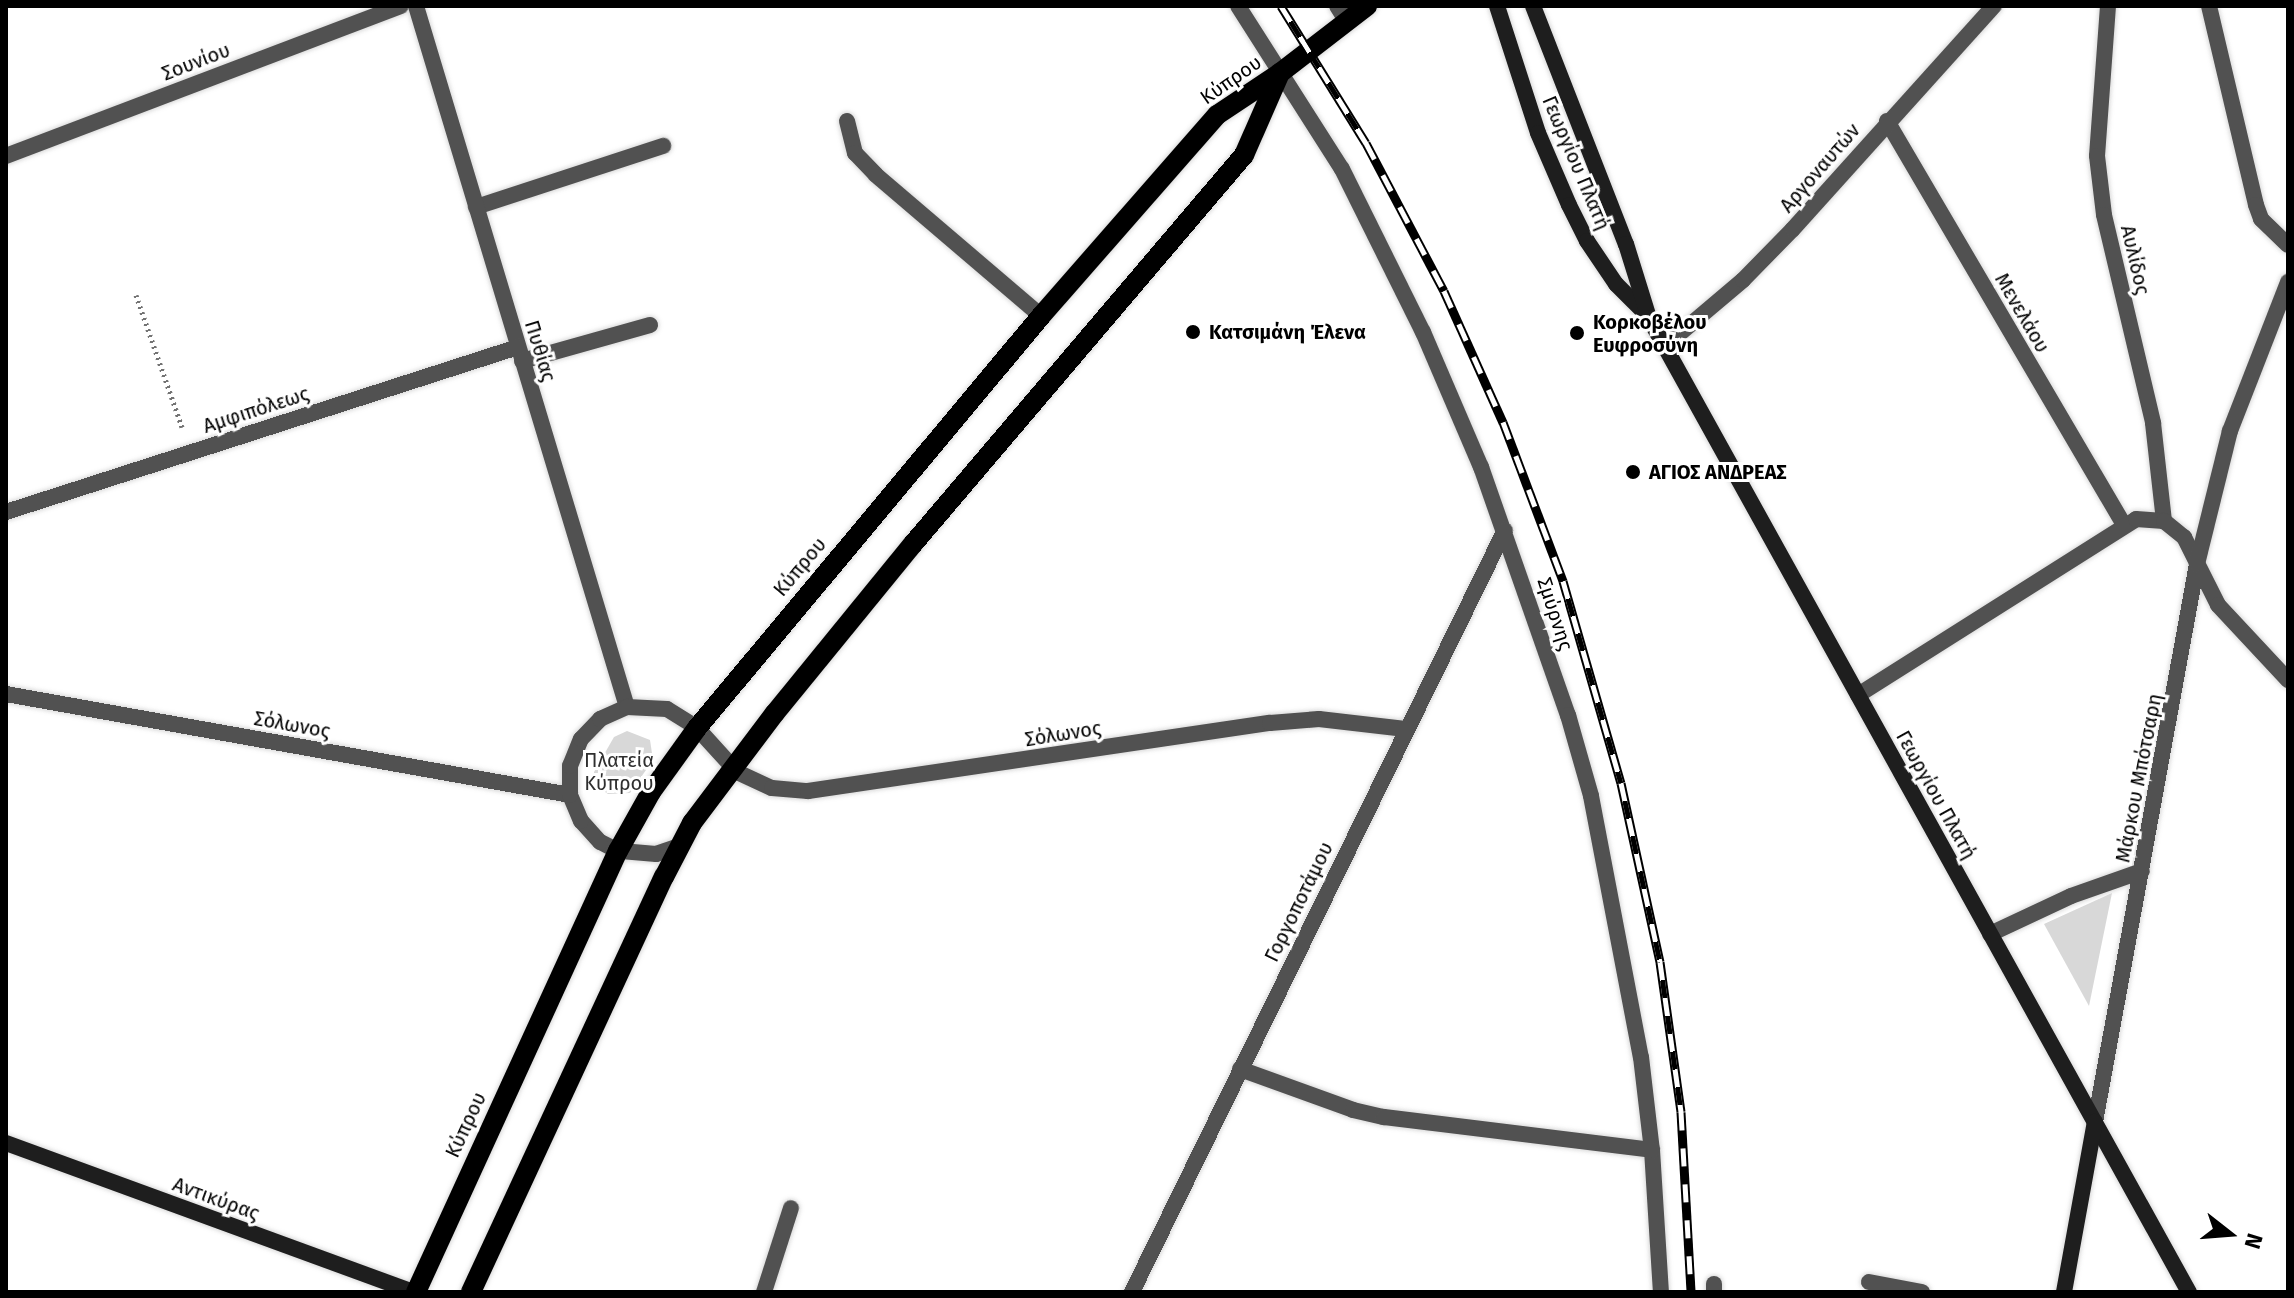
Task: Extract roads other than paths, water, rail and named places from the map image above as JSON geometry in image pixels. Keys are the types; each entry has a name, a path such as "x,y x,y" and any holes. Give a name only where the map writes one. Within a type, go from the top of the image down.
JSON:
{"main road":[{"path":"1280,73 1342,14 1367,6"},
{"name":"Γεωργίου Πλατή","path":"1497,6 1538,133 1569,205 1587,241 1616,284 1649,318"},
{"name":"Γεωργίου Πλατή","path":"1533,6 1626,244 1649,318 2189,1292"},
{"name":"Κύπρου","path":"414,1292 618,851 651,792 697,728 1041,316 1217,115 1280,73"},
{"name":"Κύπρου","path":"471,1292 679,846 732,769 913,544 1244,155 1280,73"},
{"name":"Μάρκου Μπότσαρη","path":"2064,1292 2095,1122"},
{"name":"Αντικύρας","path":"6,1143 414,1292"}],"street":[{"name":"Σουνίου","path":"6,156 400,6"},
{"name":"Πυθίας","path":"416,6 627,707"},
{"name":"Σμύρνης","path":"1238,6 1342,169 1395,273 1476,454 1568,715 1591,796 1626,969 1652,1150 1661,1292"},
{"name":"Αργοναυτών","path":"1665,346 1743,280 1994,6"},
{"name":"Αυλίδος","path":"2108,6 2097,156 2104,215 2153,423 2164,521"},
{"path":"2209,6 2256,205 2261,219 2288,245"},
{"path":"847,121 855,153 876,175 1041,316"},
{"name":"Μενελάου","path":"1887,121 2123,524"},
{"path":"476,207 663,146"},
{"name":"Μάρκου Μπότσαρη","path":"2095,1122 2197,564 2230,431 2286,296"},
{"name":"Αμφιπόλεως","path":"6,512 191,452 520,354 650,325"},
{"path":"1858,695 2123,524 2136,519 2164,521 2184,537 2218,605 2288,680"},
{"name":"Γοργοποτάμου","path":"1132,1292 1505,530"},
{"name":"Σόλωνος","path":"6,694 570,795"},
{"path":"679,846 641,855 618,851 590,833 570,795 570,766 581,739 600,719 627,707 667,709 697,728 732,769"},
{"name":"Σόλωνος","path":"732,769 772,788 820,790 1270,723 1319,719 1405,729"},
{"path":"1990,934 2071,896 2142,871"},
{"path":"1240,1069 1353,1110 1384,1117 1652,1150"},
{"path":"764,1292 791,1208"},
{"path":"1869,1282 1922,1292"}],"railway":[{"path":"1281,6 1366,143 1444,291 1503,422 1563,581 1621,783 1660,962 1681,1112 1691,1292"}],"place":[{"name":"Κατσιμάνη Έλενα","path":"1193,332"},
{"name":"Κορκοβέλου Ευφροσύνη","path":"1577,333"},
{"name":"ΑΓΙΟΣ ΑΝΔΡΕΑΣ","path":"1633,472"}],"park label":[{"name":"Πλατεία Κύπρου","path":"619,772"}]}
